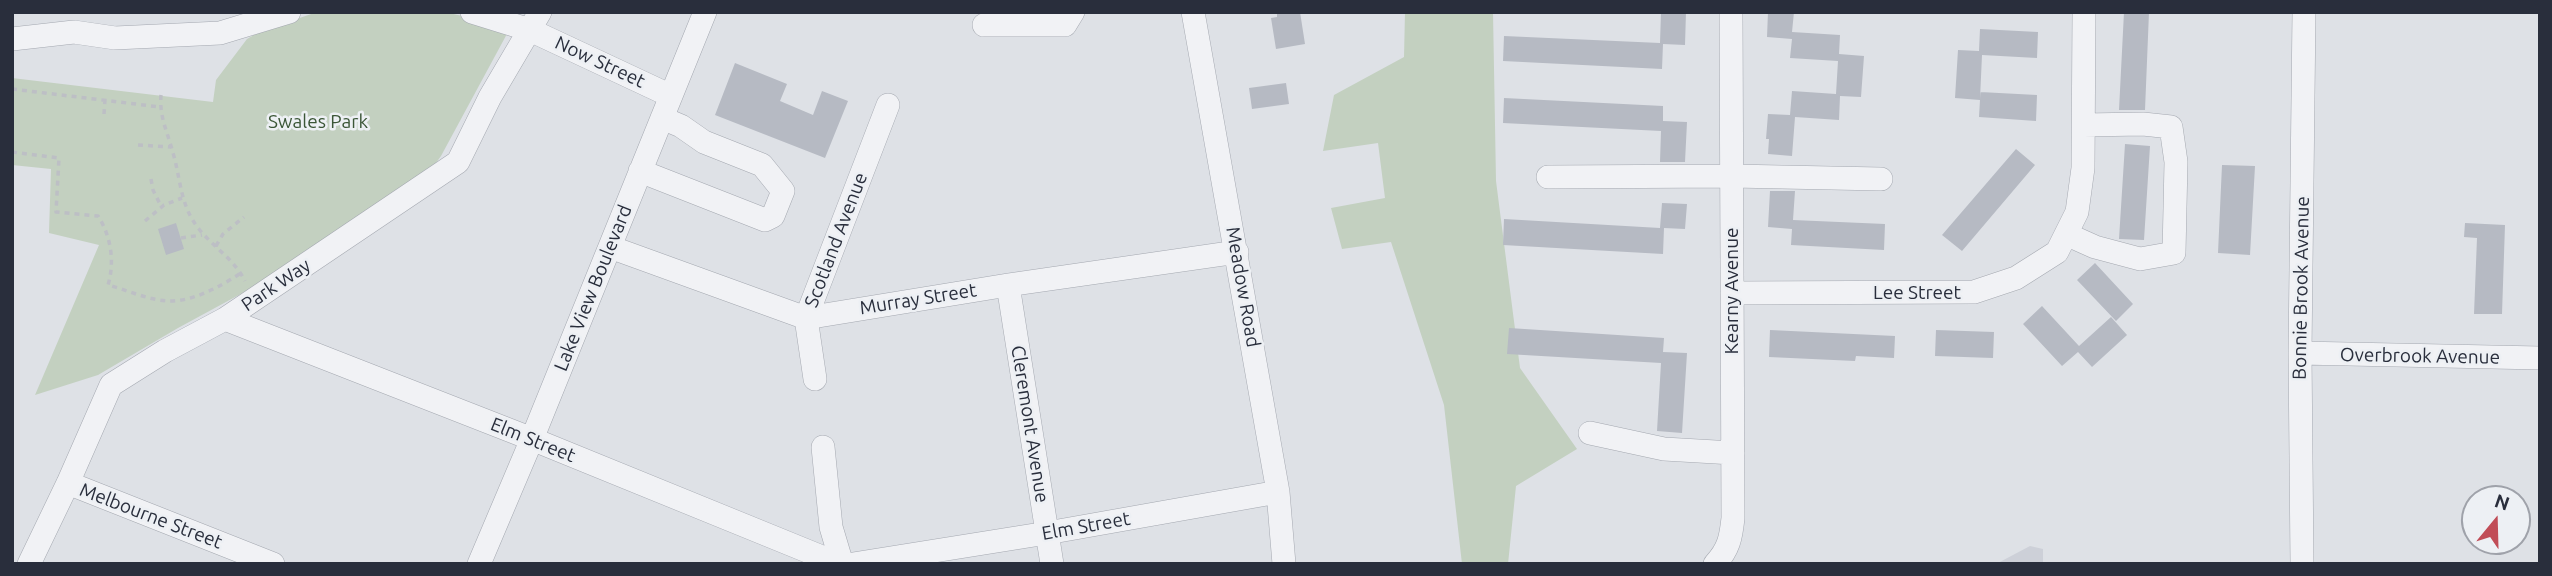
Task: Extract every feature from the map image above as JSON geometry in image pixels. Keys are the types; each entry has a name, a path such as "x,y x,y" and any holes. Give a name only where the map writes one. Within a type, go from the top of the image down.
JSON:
{"street":[{"path":"12,39 74,32 115,38 220,33 289,12"},
{"name":"Now Street","path":"472,12 535,21 671,96"},
{"name":"Lake View Boulevard","path":"479,564 705,12"},
{"path":"984,25 1065,25 1073,12"},
{"name":"Meadow Road","path":"1194,12 1278,492 1284,564"},
{"name":"Kearny Avenue","path":"1715,564 1726,553 1730,543 1733,517 1731,12"},
{"name":"Lee Street","path":"1732,293 1973,292 2016,278 2057,252 2077,212 2084,168 2084,12"},
{"name":"Bonnie Brook Avenue","path":"2302,564 2300,353 2304,12"},
{"name":"Park Way","path":"29,564 111,384 225,319 458,162 490,97 535,21"},
{"name":"Scotland Avenue","path":"816,379 807,318 888,105"},
{"path":"640,171 765,220 773,216 783,191 762,165 704,142 681,126 662,118"},
{"path":"2066,234 2095,247 2140,259 2174,253 2176,162 2171,127 2143,124 2084,125"},
{"path":"1548,177 1732,176 1881,179"},
{"name":"Murray Street","path":"610,247 807,318 1237,252"},
{"name":"Cleremont Avenue","path":"1009,285 1052,564"},
{"name":"Elm Street","path":"225,319 532,439 840,564"},
{"name":"Overbrook Avenue","path":"2300,353 2540,358"},
{"path":"1591,433 1664,449 1733,453"},
{"path":"823,447 831,527 840,564"},
{"name":"Melbourne Street","path":"68,483 274,564"},
{"name":"Elm Street","path":"853,564 1278,492"}],"path":[{"path":"12,89 160,107"},
{"path":"161,96 160,107 172,147 182,198 189,216 241,273 249,290"},
{"path":"104,114 105,99"},
{"path":"138,145 172,147"},
{"path":"12,152 60,158 56,212 98,216 106,233 112,262 108,285 164,301 177,301 204,292 241,273"},
{"path":"151,179 161,206"},
{"path":"145,221 161,206 182,198"},
{"path":"216,246 223,234 244,217"},
{"path":"181,239 197,234 204,235"}],"shaded area":[{"path":"2030,546 2043,549 2043,564 1996,564"}],"green space":[{"name":"Swales Park","path":"317,12 449,13 480,20 508,32 433,167 261,283 98,375 35,395 99,245 49,233 51,169 12,165 12,78 213,102 216,80 247,39 259,32"},
{"path":"1405,12 1493,12 1496,181 1520,368 1577,449 1516,486 1508,564 1462,564 1444,405 1391,242 1342,249 1331,208 1385,198 1378,143 1323,151 1334,95 1404,57"}],"building":[{"path":"1277,12 1300,12 1305,44 1276,49 1271,18 1277,17"},
{"path":"1661,12 1686,12 1685,45 1663,44 1662,69 1503,61 1504,36 1660,43"},
{"path":"1768,12 1794,12 1792,32 1840,35 1839,54 1864,56 1861,97 1840,96 1839,120 1795,117 1792,156 1768,154 1768,114 1790,115 1792,91 1836,94 1838,61 1790,58 1792,39 1767,37"},
{"path":"2124,12 2149,12 2145,110 2119,110"},
{"path":"1980,29 2038,32 2037,58 1982,55 1980,92 2037,95 2036,121 1979,117 1980,100 1955,98 1958,50 1979,51"},
{"path":"735,63 787,84 780,101 813,115 822,91 848,101 825,158 715,115"},
{"path":"1286,83 1289,104 1252,109 1249,88"},
{"path":"1504,98 1663,106 1663,121 1687,122 1685,162 1660,162 1661,131 1503,123"},
{"path":"2125,144 2150,146 2144,240 2119,239"},
{"path":"2016,149 2035,165 1962,251 1942,235"},
{"path":"2222,165 2255,166 2250,255 2218,253"},
{"path":"1770,191 1795,191 1793,220 1885,224 1884,250 1791,245 1792,229 1768,227"},
{"path":"1662,203 1687,204 1685,229 1664,228 1663,254 1503,245 1504,219 1660,228"},
{"path":"176,223 184,249 166,255 158,229"},
{"path":"2465,223 2505,225 2502,314 2474,314 2477,238 2464,237"},
{"path":"2095,263 2133,304 2116,321 2077,280"},
{"path":"2042,306 2079,346 2111,317 2127,335 2092,367 2078,352 2062,366 2023,324"},
{"path":"1509,328 1664,338 1663,352 1687,353 1682,433 1657,431 1661,363 1507,354"},
{"path":"1770,330 1895,336 1894,358 1856,356 1855,361 1769,357"},
{"path":"1936,330 1994,332 1993,358 1935,356"}]}
